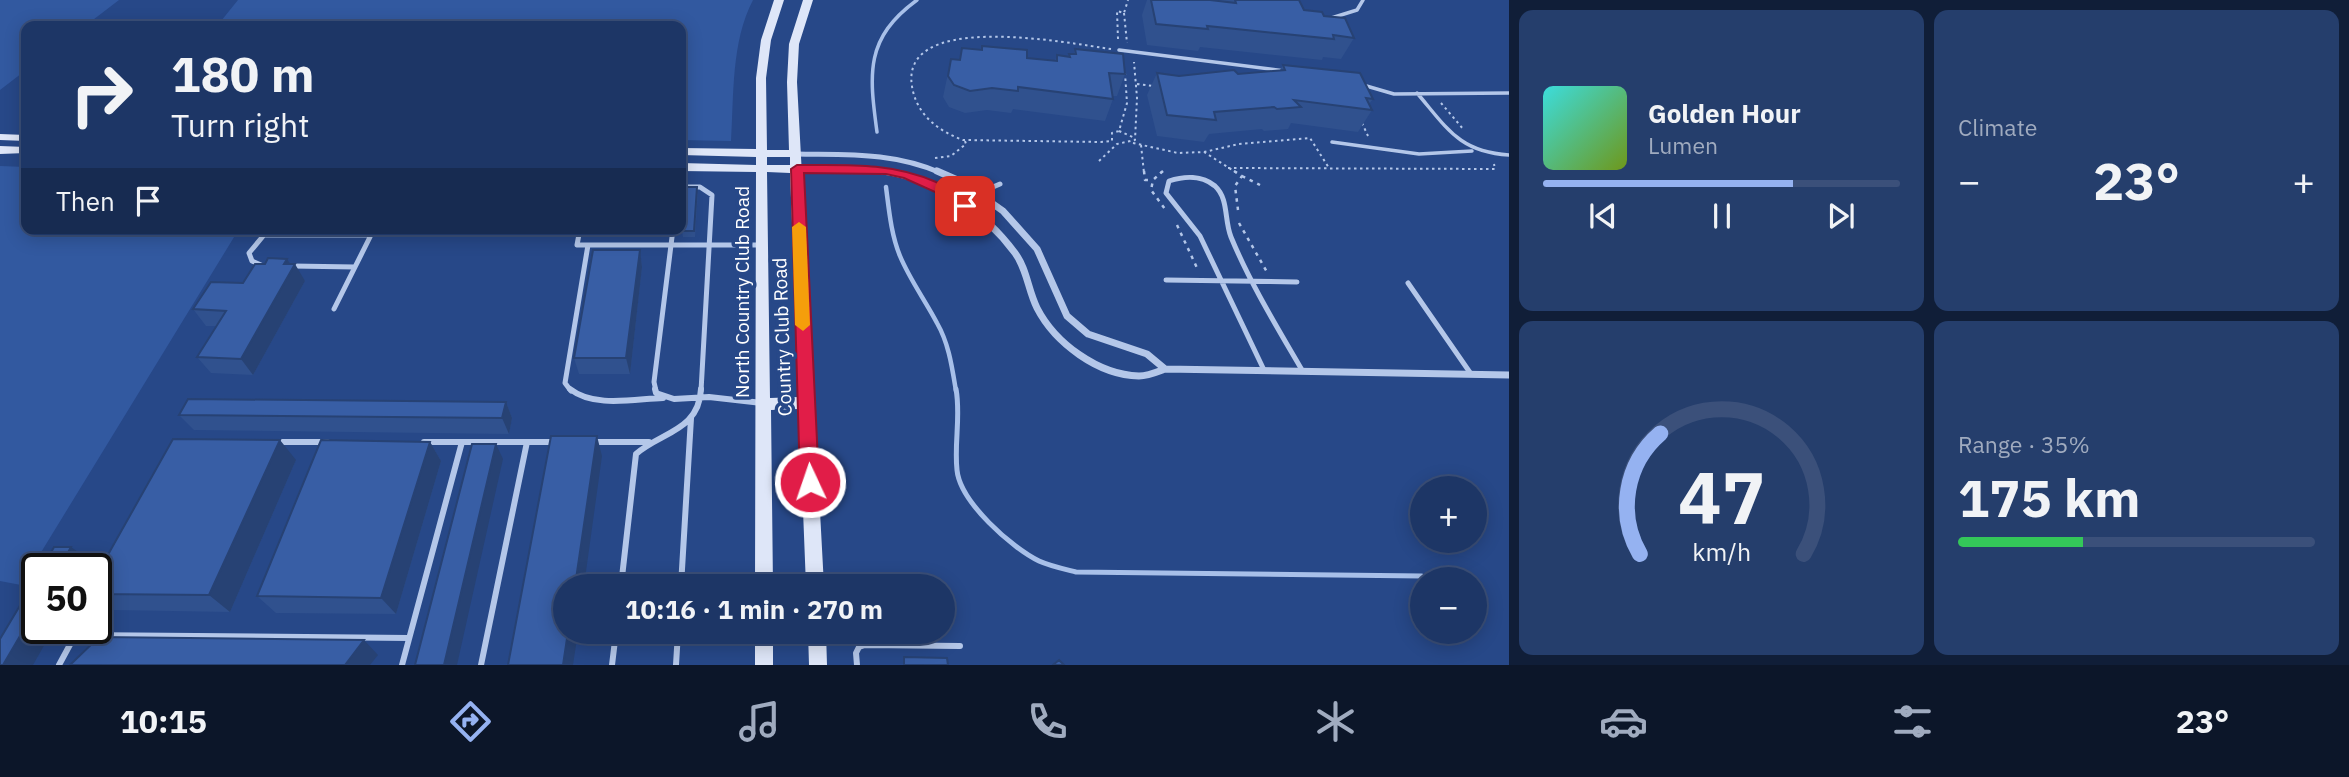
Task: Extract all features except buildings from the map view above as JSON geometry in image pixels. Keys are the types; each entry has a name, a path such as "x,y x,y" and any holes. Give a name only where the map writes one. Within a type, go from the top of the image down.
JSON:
{"main road":[{"name":"North Country Club Road","path":"764,574 762,58 769,25 779,0"},
{"path":"686,167 797,161 793,60 799,26 808,0"},
{"path":"0,137 21,138"},
{"path":"0,150 21,150"},
{"path":"686,152 762,161"},
{"name":"Country Club Road","path":"797,161 814,574"},
{"path":"763,404 806,403"},
{"path":"764,644 764,665"},
{"path":"817,644 818,665"}],"street":[{"path":"797,161 870,155 914,161 979,192 1003,211 1037,249 1067,316 1088,334 1147,354 1165,369"},
{"path":"797,161 886,170 908,175 947,192 983,219 1017,255 1036,307 1056,336 1098,364 1142,376 1165,369 1509,375"}],"lane":[{"path":"1321,22 1357,10 1363,0"},
{"path":"1119,50 1298,73"},
{"path":"1360,84 1394,94 1509,93"},
{"path":"1417,93 1462,145 1487,155 1509,155"},
{"path":"1332,142 1395,153 1472,151"},
{"path":"1264,370 1200,236 1166,193 1169,181 1193,177 1218,189 1222,194 1229,233 1252,282 1302,370"},
{"path":"979,192 1000,184"},
{"path":"682,574 691,418 701,397 712,195 700,187 686,187"},
{"path":"268,235 264,236 249,253 252,261 260,265 273,265"},
{"path":"334,309 371,236 340,235"},
{"path":"579,235 577,245 762,245"},
{"path":"663,398 656,393 654,382 672,235"},
{"path":"588,245 565,383 573,394 592,399 701,397 763,404"},
{"path":"287,265 355,267"},
{"path":"1166,280 1297,282"},
{"path":"1408,283 1471,374"},
{"path":"581,442 649,442 672,435 691,418"},
{"path":"268,442 337,442"},
{"path":"420,442 567,442"},
{"path":"402,665 462,442"},
{"path":"481,665 527,442"},
{"path":"622,574 636,454 649,442"},
{"path":"112,633 409,638"},
{"path":"60,665 71,644"},
{"path":"612,665 615,644"},
{"path":"676,665 677,644"},
{"path":"857,665 856,653 859,647 865,645 960,646"}],"path":[{"path":"1119,50 977,37 946,43 922,55 912,75 912,86 916,101 927,117 942,130 965,141 1133,143 1137,83 1124,13 1128,0"},
{"path":"1119,131 1127,103 1115,18 1117,11 1124,13"},
{"path":"1137,83 1162,88"},
{"path":"1358,113 1382,168"},
{"path":"1112,141 1112,133 1119,131 1135,138"},
{"path":"1204,152 1239,144 1310,138 1329,168"},
{"path":"935,158 959,152 966,144 965,141"},
{"path":"1098,161 1117,144"},
{"path":"1141,145 1145,180 1152,180"},
{"path":"1242,176 1259,185"}],"shaded area":[{"path":"0,0 119,0 92,21 21,21 21,74 0,90"},
{"path":"238,0 753,0 737,51 731,141 686,140 686,21 221,21"},
{"path":"0,166 21,167 21,235 235,235 41,553 21,553 21,585 0,581"}],"waterway":[{"path":"877,132 872,74 874,58 888,28 917,0"},
{"path":"886,187 897,248 941,331 950,356 956,391"},
{"path":"956,389 956,460 960,483 989,523 1015,546 1043,563 1076,572 1410,576"}],"slow traffic":[{"path":"799,227 803,325"}],"route":[{"path":"810,482 797,169 886,170 908,175 947,192 965,206"}]}
